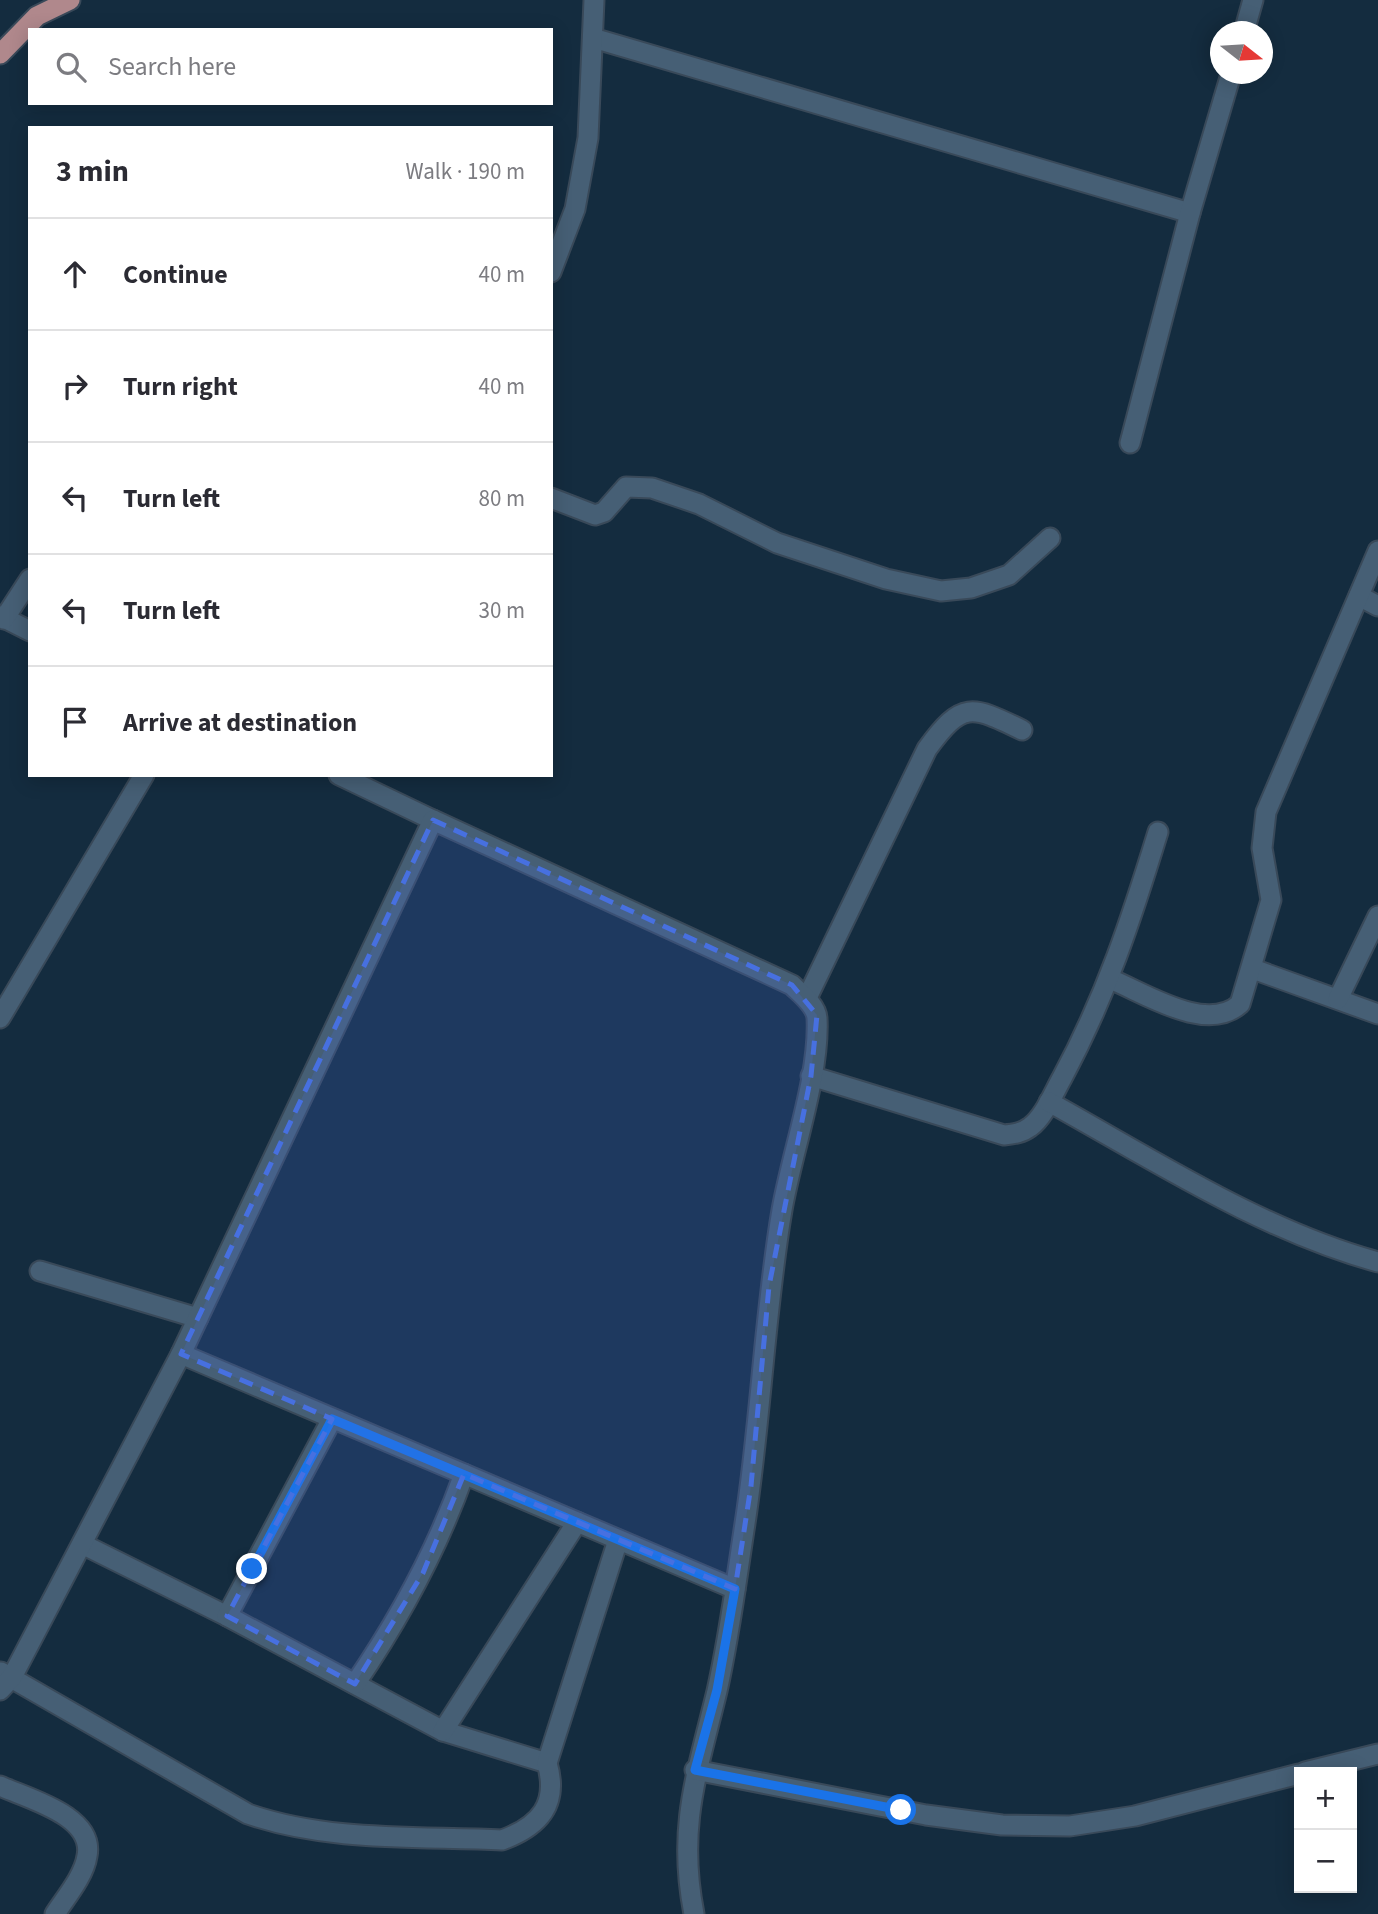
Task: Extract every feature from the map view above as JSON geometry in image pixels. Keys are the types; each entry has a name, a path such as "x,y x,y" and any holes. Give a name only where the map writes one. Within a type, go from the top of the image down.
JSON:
{"main road":[{"path":"0,54 37,16 70,0"}],"street":[{"path":"553,267 575,209 586,150 594,0"},
{"path":"1247,21 1253,0"},
{"path":"593,38 1190,213"},
{"path":"1130,443 1190,213 1228,84"},
{"path":"553,499 595,515 604,512 626,486 652,488 699,504 777,543 886,579 941,591 971,588 1009,575 1050,538"},
{"path":"1110,979 1188,1011 1214,1016 1230,1013 1240,1004 1271,901 1262,848 1266,812 1378,551"},
{"path":"28,582 2,618 28,630"},
{"path":"1359,596 1378,606"},
{"path":"807,998 927,749 948,719 968,710 991,715 1022,730"},
{"path":"0,1018 143,777"},
{"path":"343,777 792,985 807,998 817,1016 811,1076 788,1174 769,1286 751,1486 735,1589 717,1690 695,1770 686,1839 688,1884 694,1914"},
{"path":"433,820 181,1354 82,1544 4,1679 237,1809 284,1827 344,1835 502,1840 526,1831 547,1808 553,1784 547,1763 618,1539"},
{"path":"811,1076 1004,1135 1022,1132 1032,1126 1049,1102 1094,1019 1110,979 1158,832"},
{"path":"1338,999 1378,916"},
{"path":"1252,969 1378,1014"},
{"path":"1049,1102 1224,1198 1338,1251 1378,1262"},
{"path":"40,1271 198,1318"},
{"path":"181,1354 735,1589"},
{"path":"227,1616 332,1419"},
{"path":"355,1685 391,1632 423,1573 447,1522 464,1474"},
{"path":"443,1731 577,1522"},
{"path":"82,1544 227,1616 443,1731 547,1763"},
{"path":"1325,1767 1378,1754"},
{"path":"695,1770 926,1815 1002,1825 1056,1826 1135,1815 1294,1775"},
{"path":"0,1786 68,1817 83,1828 88,1843 87,1858 55,1914"}],"highlighted area":[{"path":"433,820 792,985 817,1015 811,1076 769,1286 751,1486 735,1589 464,1474 423,1573 355,1684 227,1616 332,1419 181,1354"}],"route":[{"path":"252,1569 332,1419 735,1589 717,1690 695,1770 901,1810"}]}
